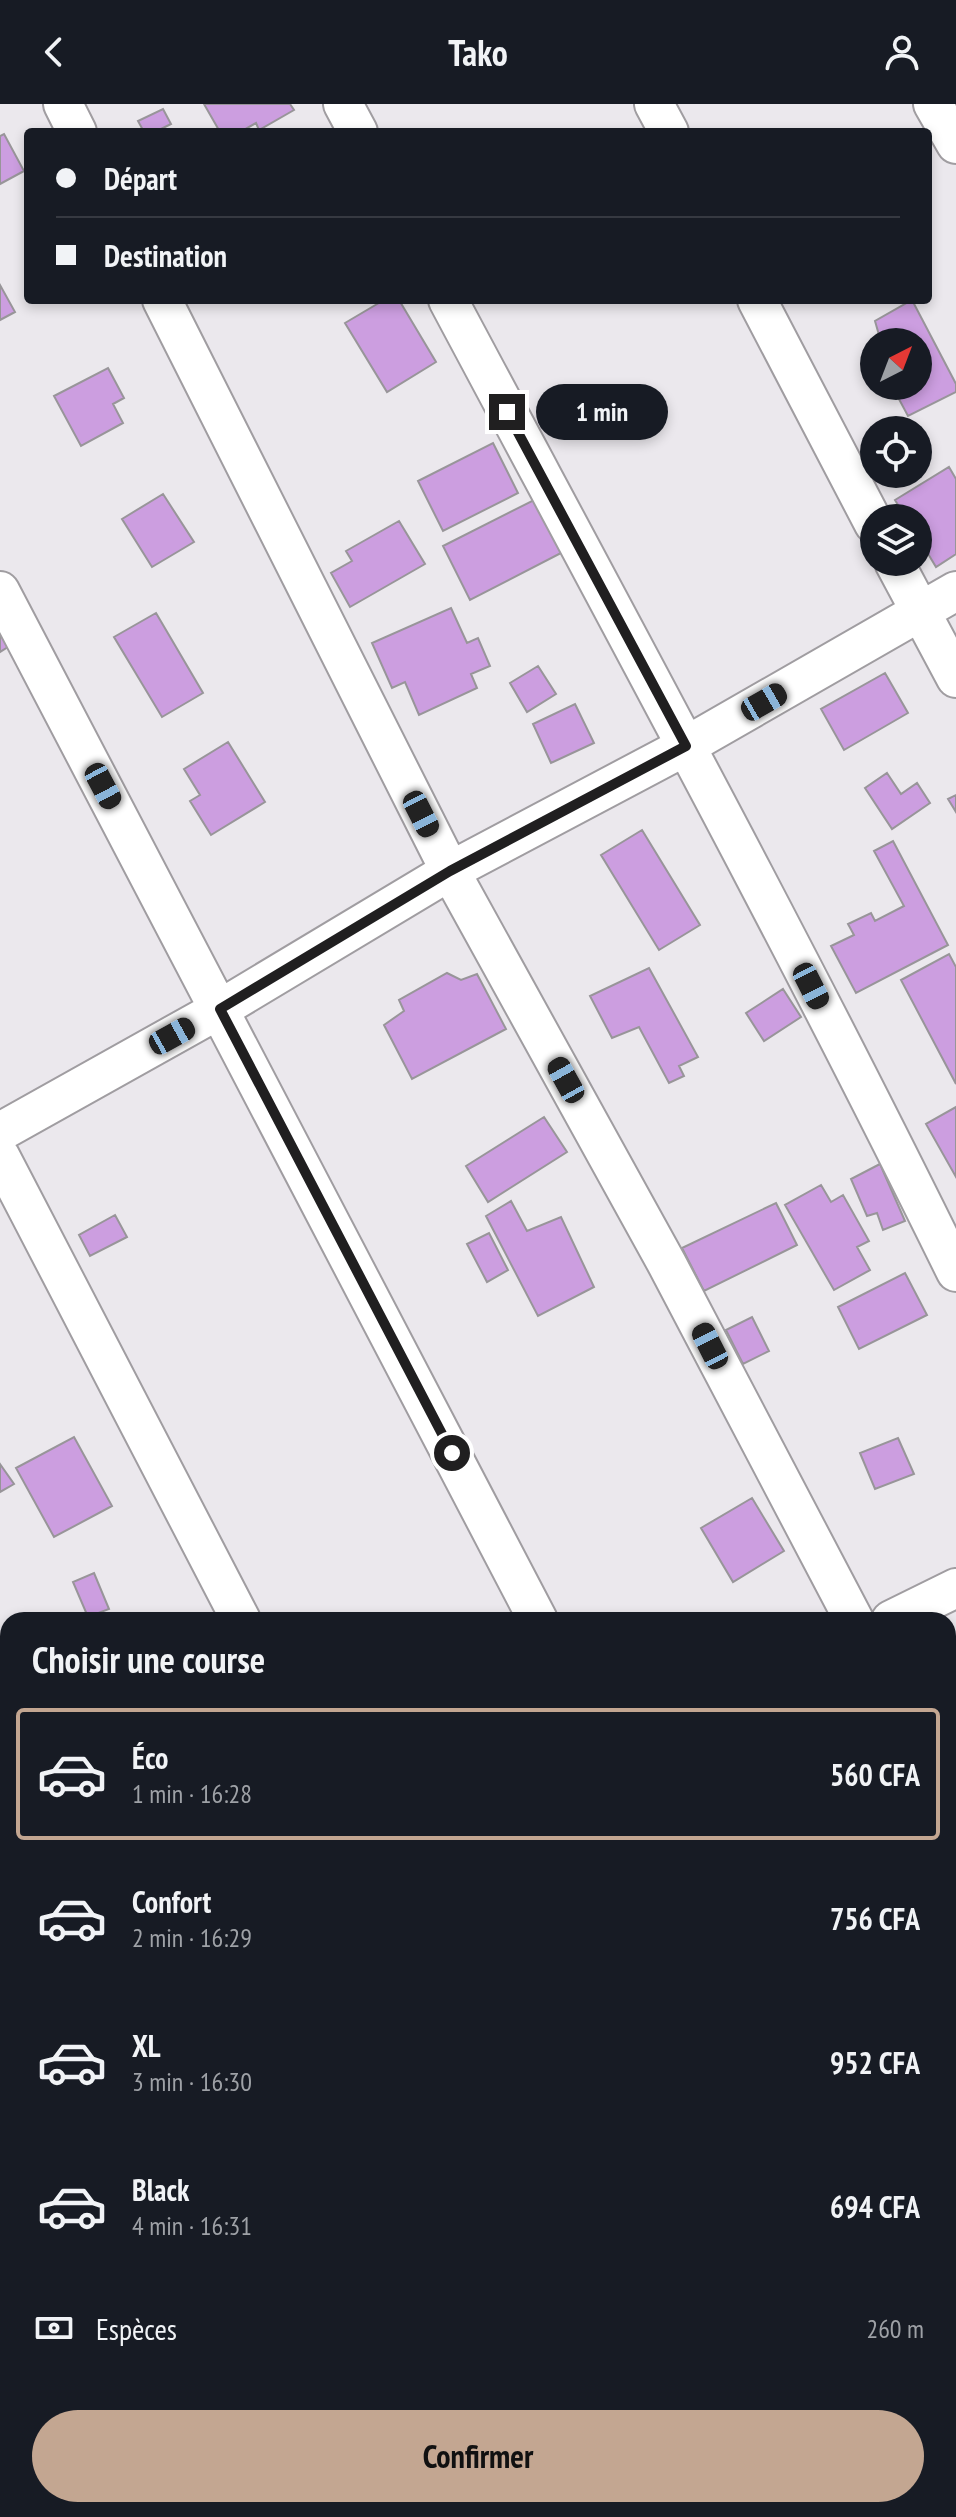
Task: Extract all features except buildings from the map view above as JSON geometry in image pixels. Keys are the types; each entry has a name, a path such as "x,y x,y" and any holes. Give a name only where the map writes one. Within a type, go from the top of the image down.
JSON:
{"street":[{"path":"63,104 75,128"},
{"path":"343,104 356,128"},
{"path":"654,104 667,128"},
{"path":"933,104 956,144"},
{"path":"164,304 450,871 667,1264 850,1612"},
{"path":"450,304 686,746 956,1272"},
{"path":"759,304 864,504"},
{"path":"901,576 956,678"},
{"path":"0,591 534,1612"},
{"path":"0,1132 220,1009 450,871 686,746 956,591"},
{"path":"0,1156 237,1612"},
{"path":"907,1612 956,1588"}],"route":[{"path":"452,1453 220,1009 450,871 686,746 507,412"}]}
